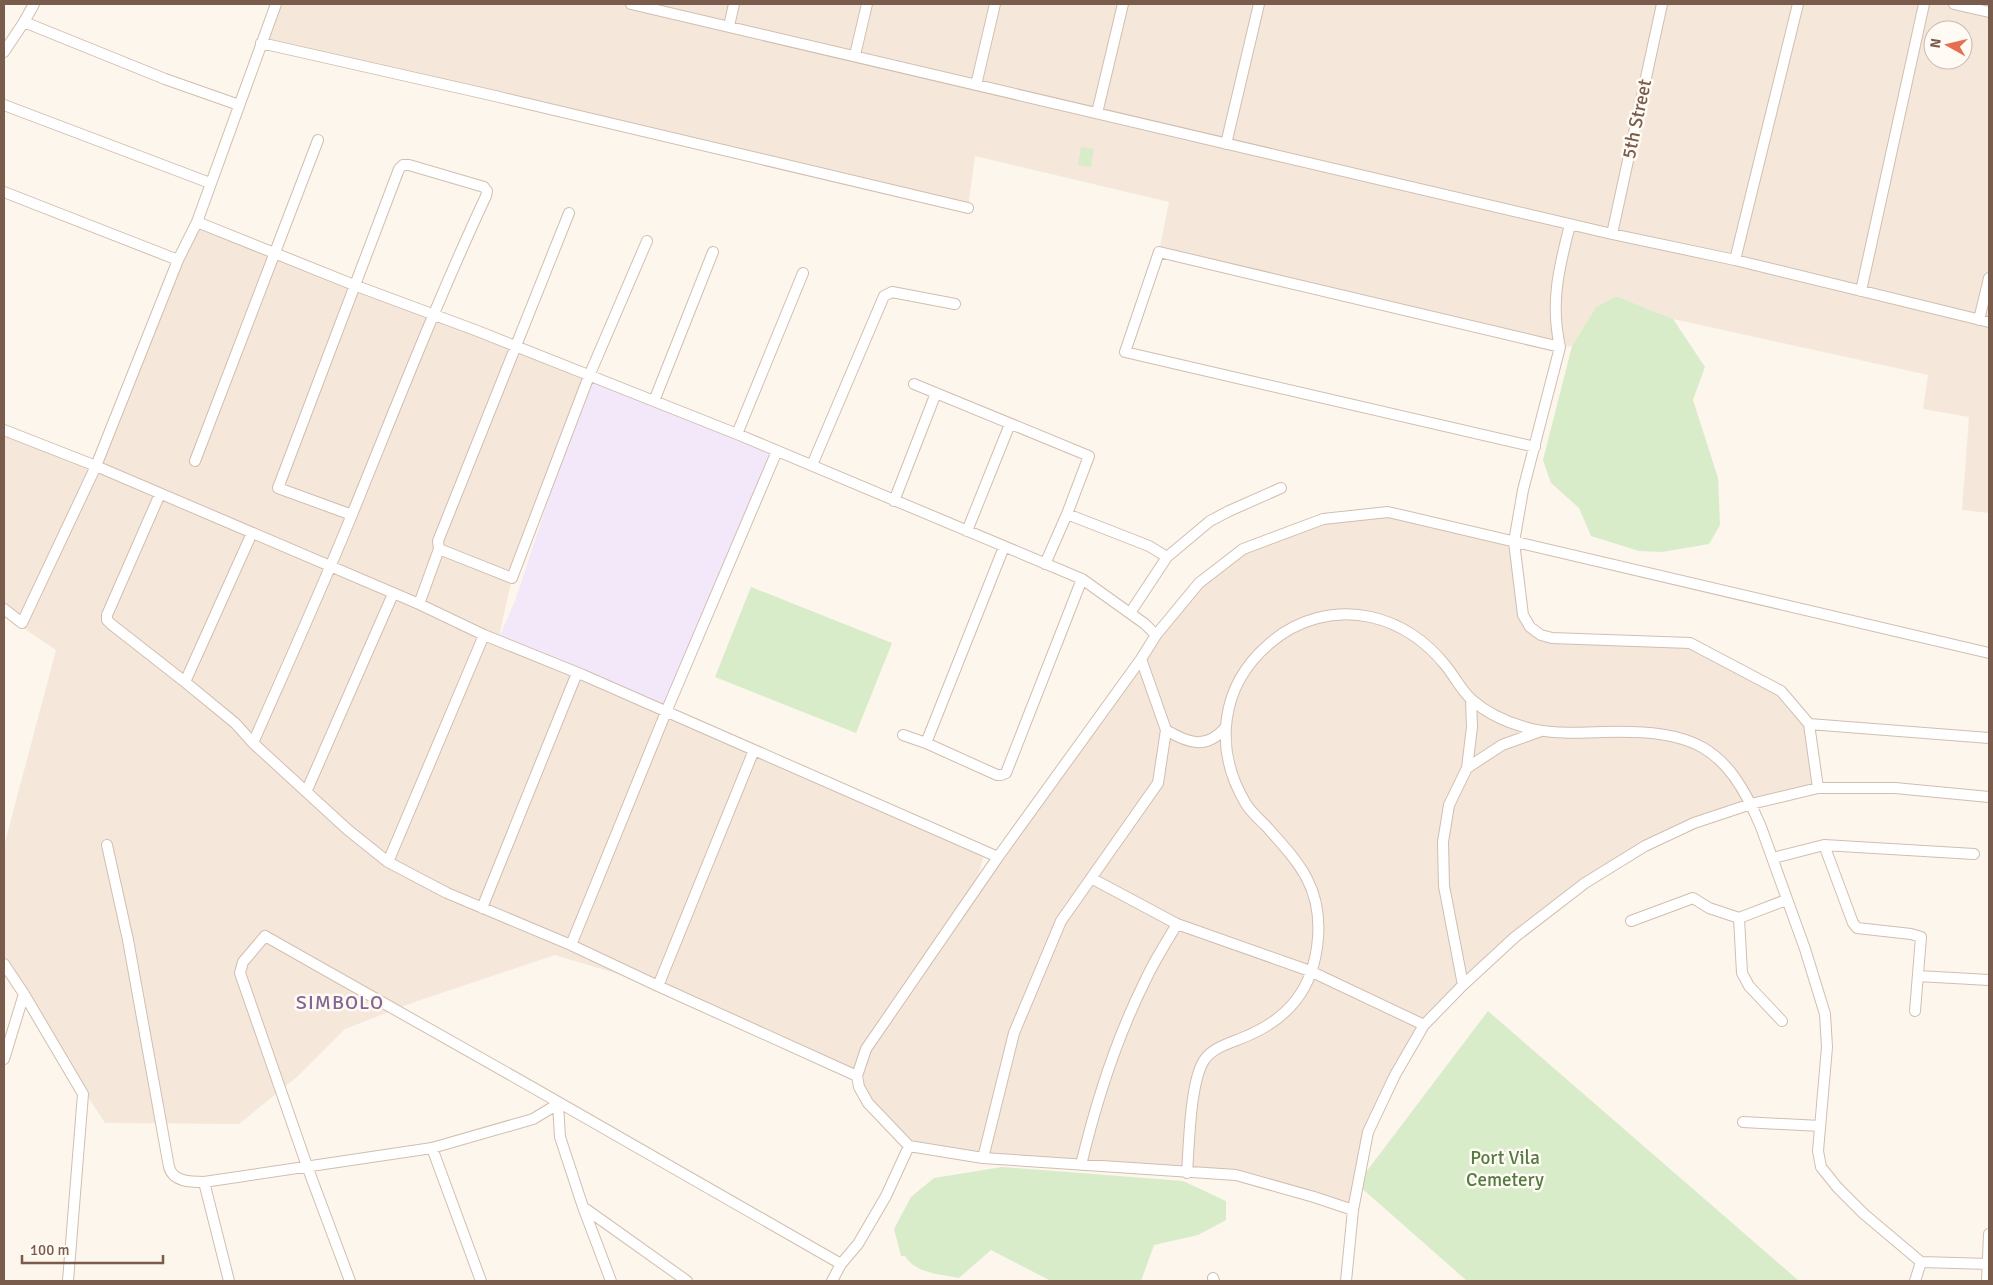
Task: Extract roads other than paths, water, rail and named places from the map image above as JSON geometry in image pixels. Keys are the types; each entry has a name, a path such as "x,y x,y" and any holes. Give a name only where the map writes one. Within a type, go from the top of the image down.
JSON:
{"street":[{"path":"4,52 34,4"},
{"path":"4,609 22,623 96,466 178,260 196,222 276,4"},
{"path":"631,4 1612,234 1735,260 1984,321 1989,278"},
{"path":"728,26 734,4"},
{"path":"855,55 867,4"},
{"path":"976,85 995,4"},
{"path":"1096,113 1123,4"},
{"path":"1226,144 1259,4"},
{"name":"5th Street","path":"1612,234 1662,4"},
{"path":"1735,260 1798,4"},
{"path":"1861,291 1924,4"},
{"path":"1954,4 1989,12"},
{"path":"24,22 165,79 239,105"},
{"path":"261,43 496,96 968,208"},
{"path":"4,105 210,183"},
{"path":"195,461 318,140"},
{"path":"254,743 352,515 432,314 486,196 487,191 484,187 409,165 399,169 278,488 352,515"},
{"path":"4,192 178,260"},
{"path":"419,604 440,549 438,541 569,213"},
{"path":"196,222 737,434 1082,579 1146,624 1156,635"},
{"path":"1570,224 1558,272 1556,326 1560,347 1523,490 1514,542 1523,615 1530,627 1541,635 1552,638 1690,643 1781,691 1809,724 1818,788"},
{"path":"440,549 512,578 589,376 647,241"},
{"path":"654,401 713,252"},
{"path":"1535,447 1125,352 1159,252 1560,347"},
{"path":"737,434 803,273"},
{"path":"812,465 884,296 892,292 955,304"},
{"path":"914,384 1089,456 1068,514 1045,564"},
{"path":"894,501 936,393"},
{"path":"967,531 1010,424"},
{"path":"4,430 96,466 419,604 484,635 578,673 998,857"},
{"path":"571,945 666,712 777,451"},
{"path":"1130,613 1167,557 1210,521 1229,510 1281,488"},
{"path":"160,494 107,615 107,620 235,724 348,830 388,862 447,893 571,945 857,1076"},
{"path":"1353,1210 1314,1197 1236,1176 983,1158 909,1146 868,1103 859,1088 857,1076 866,1049 998,857 1141,659 1156,635 1198,583 1243,549 1323,519 1388,512 1989,653"},
{"path":"1068,514 1149,546 1167,557"},
{"path":"185,682 252,533"},
{"path":"926,743 1004,547"},
{"path":"903,735 926,743 997,775 1006,773 1082,579"},
{"path":"306,790 393,594"},
{"path":"1166,730 1188,741 1208,742 1217,738 1224,728 1234,692 1252,660 1266,646 1282,633 1299,624 1328,615 1356,614 1385,620 1410,632 1438,657 1471,699 1496,716 1526,728 1542,731 1661,734 1693,742 1715,754 1735,779 1751,804 1805,949 1825,1014 1827,1047 1820,1126 1819,1159 1821,1167 1827,1176 1864,1214 1920,1262 1989,1264"},
{"path":"388,862 484,635"},
{"path":"983,1158 1014,1032 1061,921 1158,783 1166,730 1141,659"},
{"path":"482,908 578,673"},
{"path":"1463,985 1444,886 1443,850 1445,823 1449,805 1467,768 1472,727 1471,699"},
{"path":"1809,724 1989,738"},
{"path":"1187,1173 1189,1133 1196,1083 1201,1065 1206,1057 1215,1050 1256,1033 1286,1013 1299,997 1310,971 1315,956 1318,924 1306,874 1293,855 1248,807 1232,775 1224,728"},
{"path":"1467,768 1502,745 1542,731"},
{"path":"658,986 754,750"},
{"path":"1346,1281 1353,1210 1368,1132 1395,1075 1424,1025 1463,985 1515,938 1585,883 1694,823 1751,804 1818,788 1895,788 1989,797"},
{"path":"1772,858 1824,844 1974,854"},
{"path":"1824,844 1852,923 1857,928 1911,934 1921,937 1915,1011"},
{"path":"108,845 128,940 170,1171 175,1177 188,1182 204,1182 432,1148 533,1119 558,1104"},
{"path":"1091,878 1177,924 1310,971 1424,1025"},
{"path":"1630,921 1693,898 1709,908 1739,918 1786,900"},
{"path":"1739,918 1742,973 1749,986 1782,1021"},
{"path":"1081,1165 1092,1118 1115,1050 1145,980 1177,924"},
{"path":"350,1281 307,1166 240,973 242,962 265,936 490,1062 558,1104 841,1264"},
{"path":"4,964 24,994 83,1094 68,1281"},
{"path":"1918,976 1989,980"},
{"path":"4,1059 24,994"},
{"path":"558,1104 560,1137 583,1207 611,1281"},
{"path":"1744,1122 1820,1126"},
{"path":"832,1281 841,1264 858,1244 886,1196 909,1146"},
{"path":"432,1148 481,1281"},
{"path":"204,1182 229,1281"},
{"path":"583,1207 687,1281"},
{"path":"1987,1281 1989,1234"},
{"path":"1915,1281 1920,1262"}],"district":[{"name":"SIMBOLO","path":"340,1002"}],"park label":[{"name":"Port Vila Cemetery","path":"1505,1169"}]}
